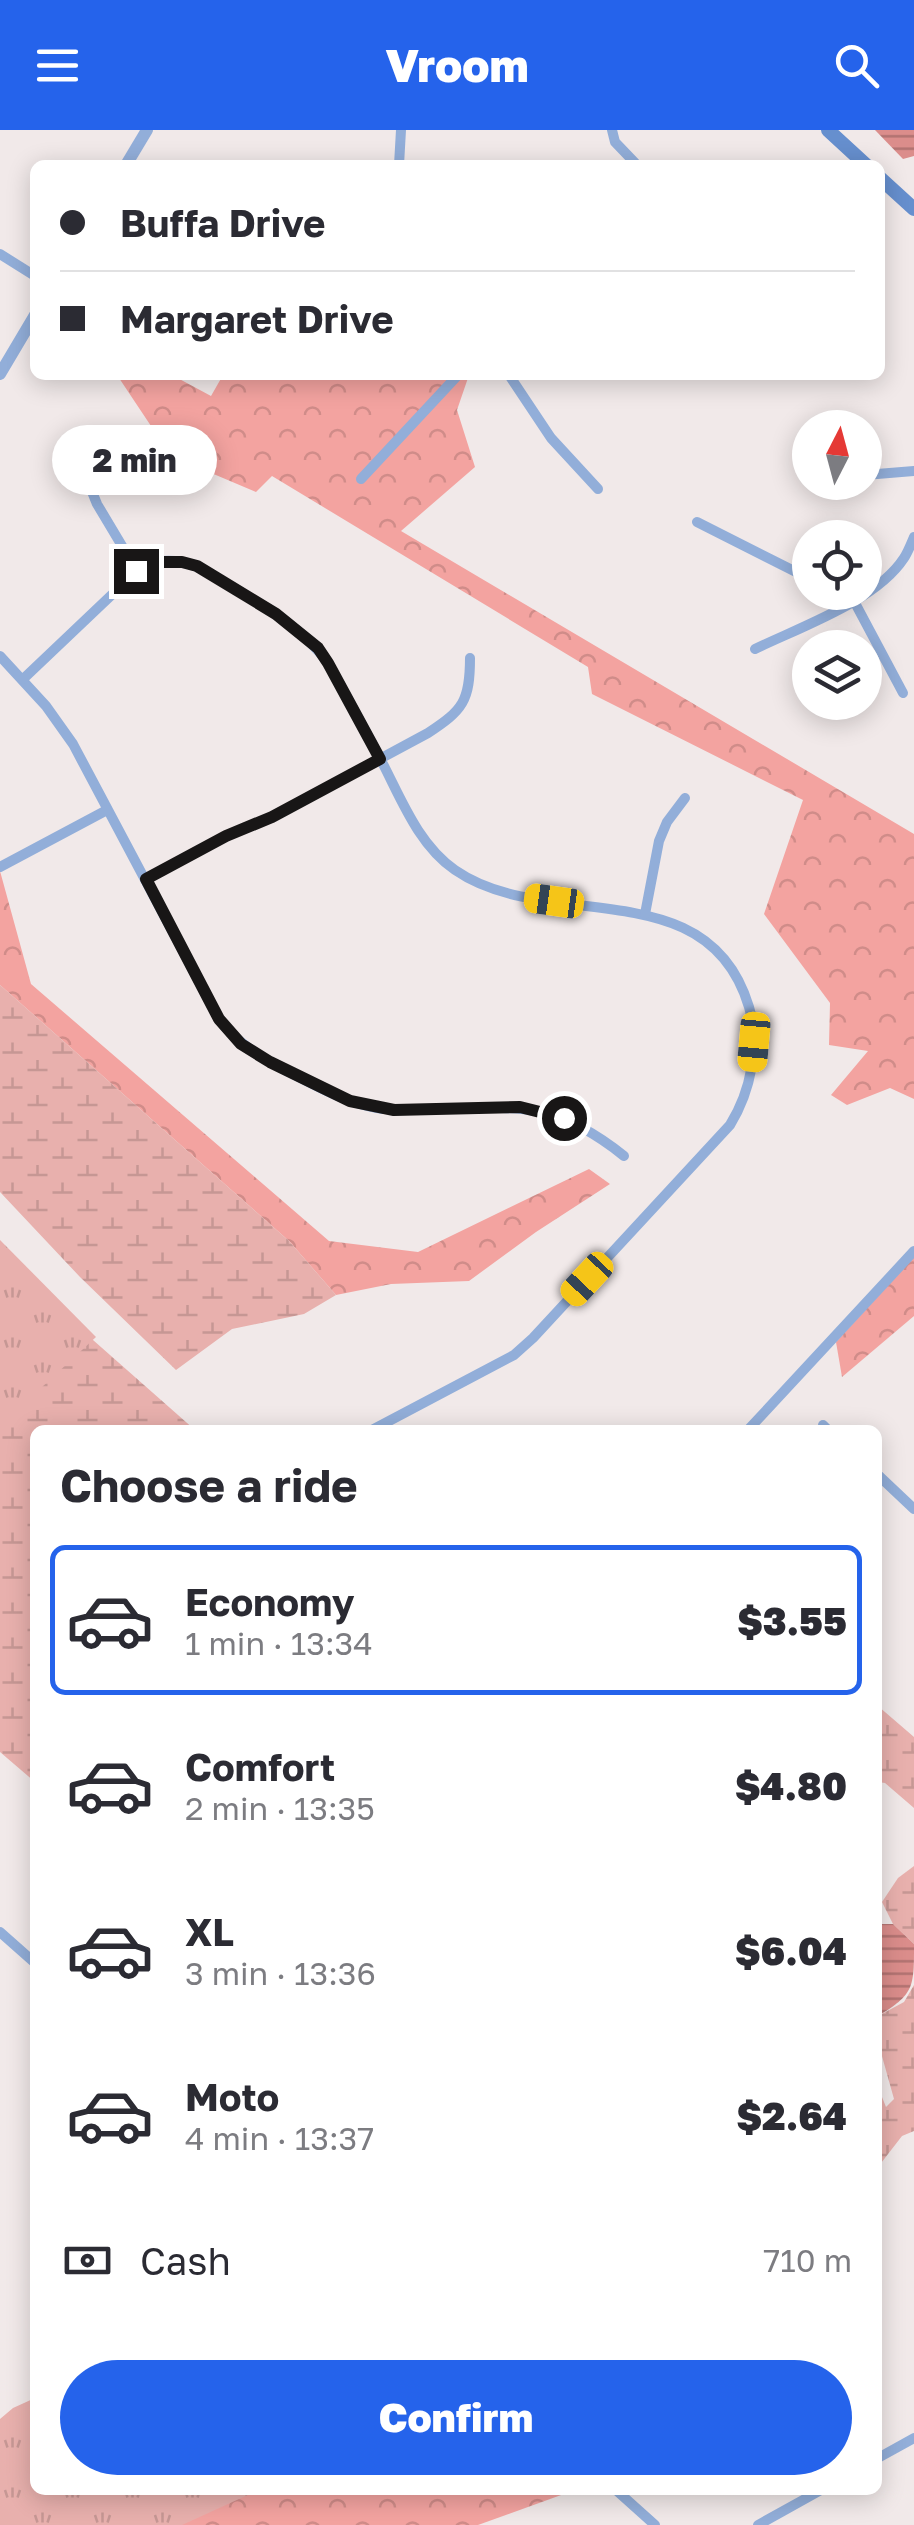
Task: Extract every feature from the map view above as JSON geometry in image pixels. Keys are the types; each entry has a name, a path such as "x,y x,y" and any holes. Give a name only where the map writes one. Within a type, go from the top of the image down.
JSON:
{"main road":[{"path":"828,130 861,160"},
{"path":"885,187 914,209"}],"street":[{"path":"129,160 148,130"},
{"path":"398,160 401,130"},
{"path":"612,130 615,142 632,160"},
{"path":"0,254 30,273"},
{"path":"0,374 30,323"},
{"path":"361,479 453,380"},
{"path":"512,380 551,438 598,489"},
{"path":"80,462 98,504 136,571"},
{"path":"882,474 914,471"},
{"path":"697,522 792,570"},
{"path":"882,583 904,559 914,539"},
{"path":"23,679 136,571 153,562 197,566 276,614 318,648 414,823 432,850 458,872 495,890 645,914 680,926 713,948 744,988 753,1021 752,1066 738,1112 712,1146 533,1338 514,1354 381,1425"},
{"path":"755,649 835,610"},
{"path":"859,610 904,692"},
{"path":"0,656 23,679 73,744 219,1019 241,1044 334,1095 376,1108 520,1107 586,1129 624,1156"},
{"path":"146,879 226,836 272,817 439,726 459,710 467,687 470,658"},
{"path":"645,914 659,841 685,798"},
{"path":"0,866 107,810"},
{"path":"753,1425 914,1252"},
{"path":"882,1479 914,1509"},
{"path":"0,1932 30,1959"},
{"path":"882,2456 914,2438"},
{"path":"622,2495 655,2525"},
{"path":"758,2525 812,2495"}],"green space":[{"path":"120,380 181,380 211,396 220,380 467,380 457,410 475,467 401,531 914,834 914,1099 890,1088 847,1105 831,1095 868,1051 829,1045 830,1003 764,914 803,800 592,694 588,667 272,476 256,492 171,456"},
{"path":"0,871 31,984 329,1241 418,1252 589,1169 610,1184 469,1281 391,1284 336,1295 289,1241 0,985"},
{"path":"0,985 289,1241 336,1295 304,1314 232,1329 176,1370 0,1192"},
{"path":"0,1240 96,1337 0,1426"},
{"path":"914,1257 914,1316 842,1377 836,1342"},
{"path":"76,1325 189,1425 30,1425 30,1778 0,1752 0,1335"},
{"path":"882,1709 914,1737 914,1808 885,1783"},
{"path":"914,1866 914,1944 893,1924 882,1902 898,1878"},
{"path":"914,1985 914,2131 902,2136 882,2162 882,2097 886,2107 894,2099 882,2056 882,2014 904,2002"},
{"path":"30,2400 30,2495 248,2495 182,2525 0,2525 0,2419"},
{"path":"30,2495 561,2495 478,2525 0,2525"}],"shaded area":[{"path":"875,130 914,130 914,156 903,159"},
{"path":"882,1924 893,1924 914,1944 910,1988 899,2002 882,2013"}],"route":[{"path":"136,571 153,562 197,566 276,614 318,648 380,759 146,879 228,1032 270,1062 334,1095 376,1108 520,1107 564,1118"}]}
